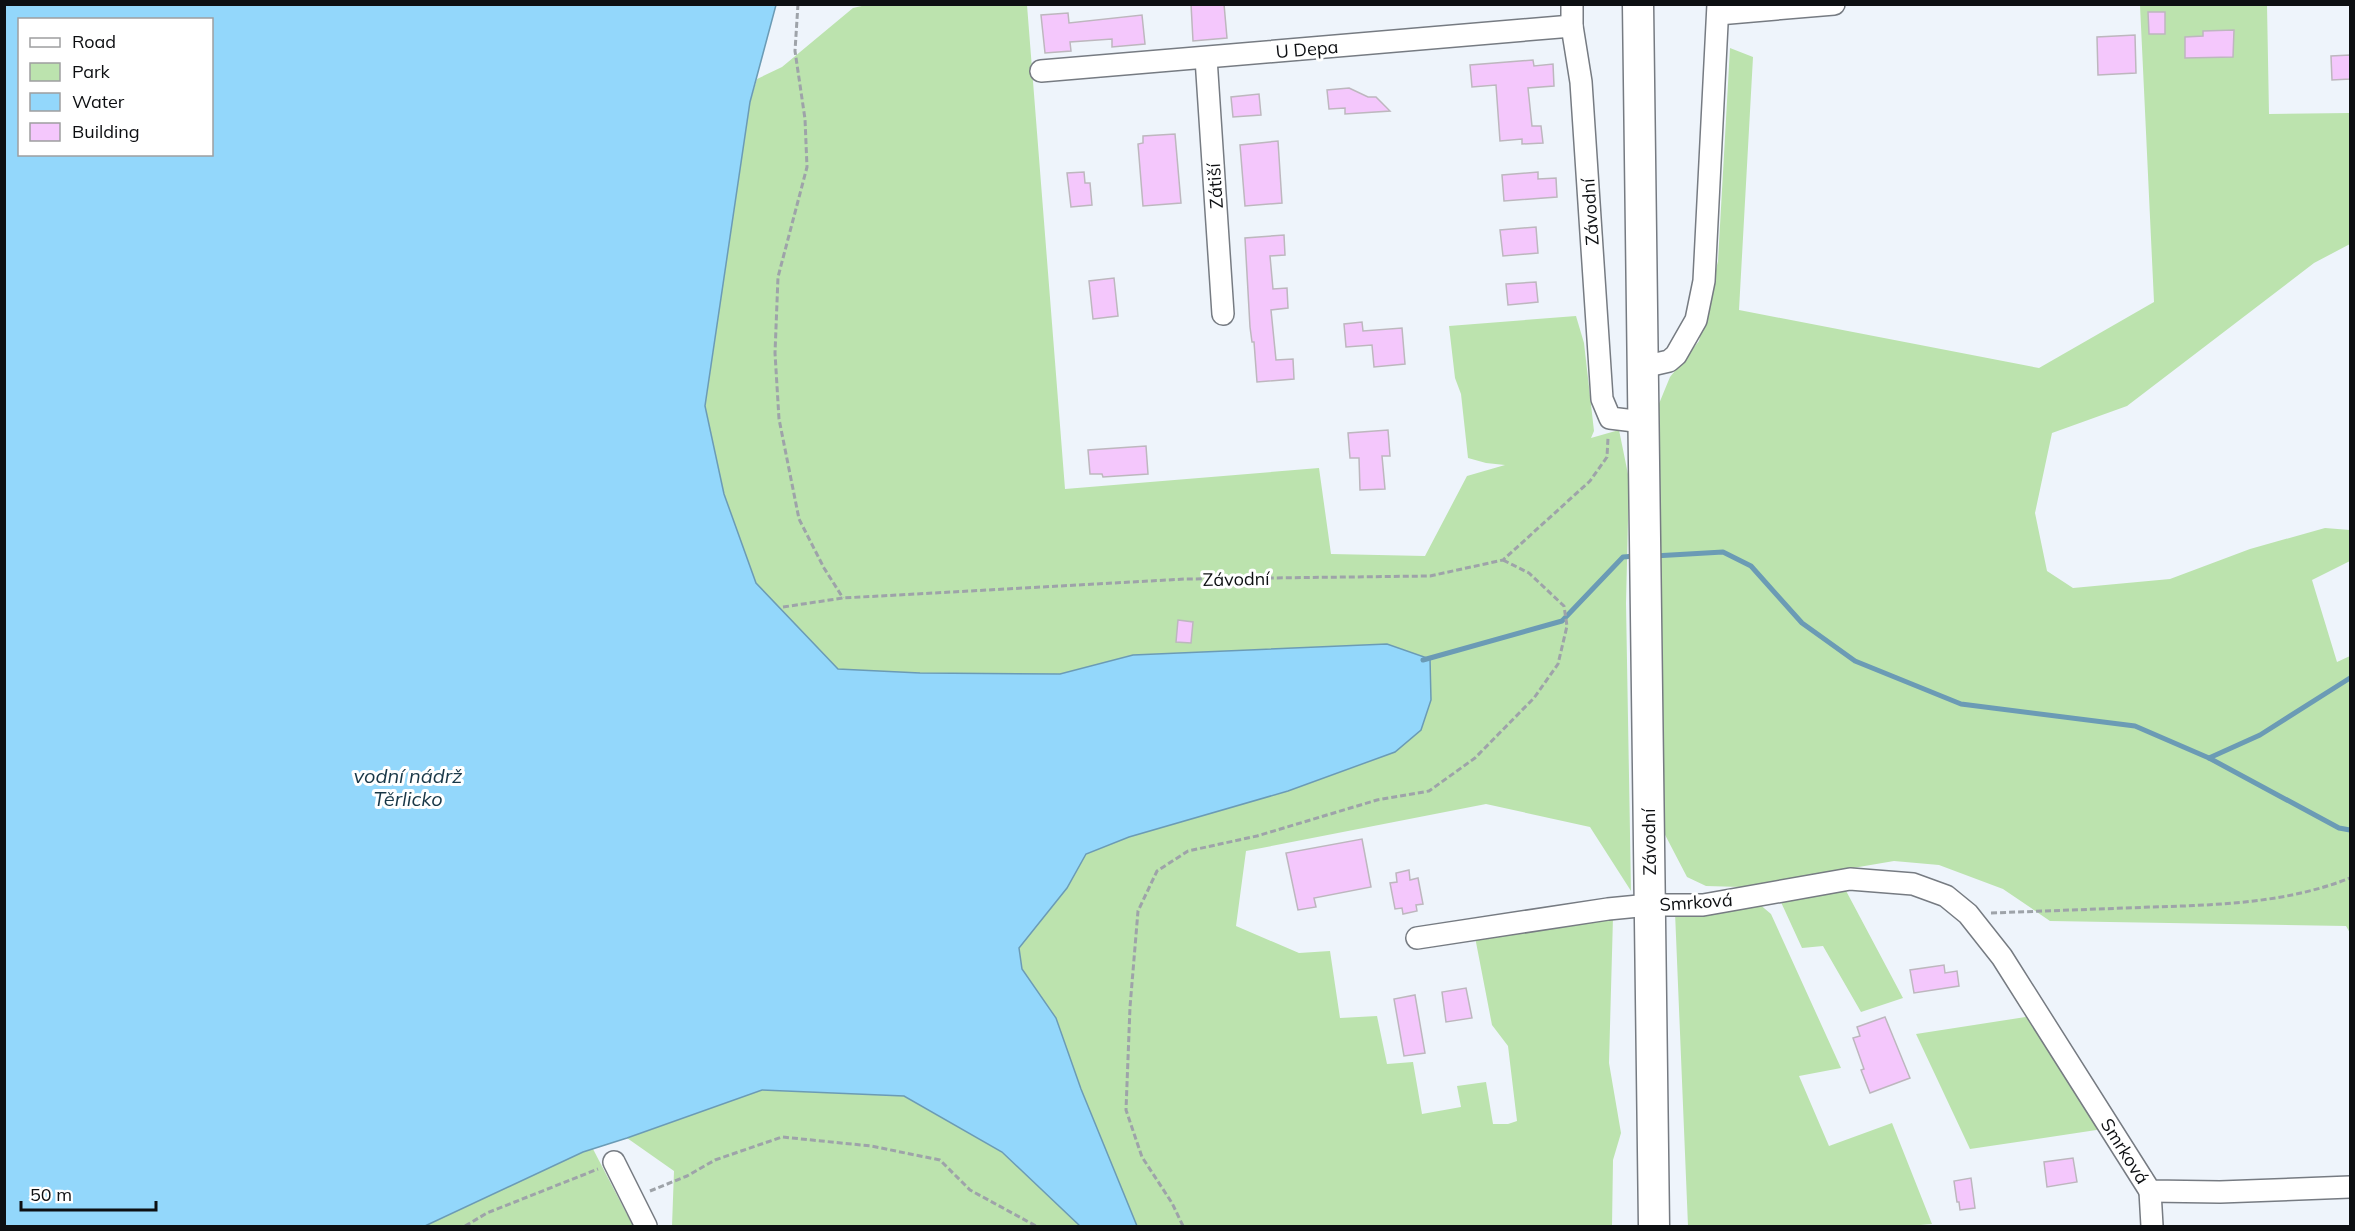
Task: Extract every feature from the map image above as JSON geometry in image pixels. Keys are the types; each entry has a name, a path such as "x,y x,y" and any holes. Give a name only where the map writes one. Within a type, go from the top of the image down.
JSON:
{"main road":[{"name":"Závodní","path":"1638,4 1654,1227"}],"street":[{"name":"Závodní","path":"1572,4 1572,26 1581,81 1602,399 1610,418"},
{"path":"1643,367 1669,361 1676,355 1696,320 1704,281 1718,9 1834,4"},
{"name":"U Depa","path":"1041,71 1572,26"},
{"name":"Zátiší","path":"1206,58 1223,314"},
{"path":"1610,418 1643,422"},
{"name":"Smrková","path":"1417,938 1608,909 1649,905 1703,905 1850,879 1913,884 1946,896 1968,914 2001,957 2150,1191 2350,1187"},
{"path":"614,1162 646,1227"},
{"path":"2150,1191 2152,1227"}],"path":[{"path":"798,4 795,51 805,119 807,167 778,277 775,353 778,419 799,519 824,568 843,598"},
{"name":"Závodní","path":"783,607 843,598 1186,579 1430,576 1503,560 1590,481 1607,457 1610,418"},
{"path":"1183,1227 1172,1203 1142,1156 1126,1110 1130,1007 1138,911 1157,871 1188,851 1257,836 1377,800 1429,790 1474,758 1534,698 1558,664 1568,626 1564,606 1529,573 1503,560"},
{"path":"1968,914 2191,906 2252,901 2306,893 2350,878"},
{"path":"631,1198 687,1176 716,1160 782,1137 871,1146 940,1160 970,1190 1036,1227"},
{"path":"465,1227 487,1213 614,1162"}],"green space":[{"path":"866,5 1027,5 1065,489 1319,468 1331,554 1425,556 1467,476 1505,465 1468,458 1461,394 1455,378 1449,326 1576,316 1584,343 1594,431 1591,438 1619,430 1629,479 1626,603 1631,891 1590,827 1486,804 1246,851 1236,926 1299,953 1330,951 1340,1018 1377,1016 1387,1064 1413,1062 1422,1114 1461,1107 1457,1086 1486,1082 1493,1124 1508,1124 1517,1121 1508,1046 1492,1025 1475,937 1613,917 1609,1063 1621,1133 1613,1160 1612,1226 1137,1226 1081,1089 1056,1018 1022,969 1019,948 1067,888 1086,854 1129,837 1288,791 1395,752 1387,644 1133,655 1060,674 838,670 756,583 724,494 705,406 750,102 757,79 782,67 853,8"},
{"path":"2140,5 2267,5 2269,114 2350,113 2350,244 2314,263 2127,406 2052,433 2035,513 2047,571 2073,588 2170,579 2250,549 2325,528 2350,530 2350,561 2312,580 2337,662 2350,656 2350,933 2346,926 2050,921 2003,889 1939,865 1894,861 1741,887 1706,886 1687,877 1661,827 1656,411 1670,377 1699,341 1718,261 1730,48 1753,57 1739,310 2039,368 2154,302"},
{"path":"1844,887 1903,998 1861,1012 1823,946 1802,948 1780,900"},
{"path":"1758,903 1771,914 1841,1068 1799,1076 1829,1146 1892,1123 1932,1224 1908,1226 1688,1226 1675,912"},
{"path":"2032,1016 2103,1129 1970,1149 1916,1034"},
{"path":"762,1090 904,1096 1002,1152 1080,1226 672,1226 674,1171 627,1138"},
{"path":"593,1149 633,1226 425,1226 583,1152"}],"water":[{"name":"vodní nádrž Těrlicko","path":"5,4 776,5 750,102 705,406 724,494 756,583 838,669 920,673 1060,674 1133,655 1387,644 1430,659 1431,700 1421,730 1395,752 1288,791 1129,837 1086,854 1067,888 1019,948 1022,969 1056,1018 1081,1089 1137,1226 1080,1226 1002,1152 904,1096 762,1090 583,1152 425,1226 5,1226"}],"building":[{"path":"1191,4 1224,4 1227,38 1193,41"},
{"path":"2148,12 2165,12 2165,34 2149,34"},
{"path":"1068,13 1069,23 1142,15 1145,44 1112,47 1112,39 1070,42 1071,51 1045,53 1041,15"},
{"path":"2234,30 2233,57 2185,58 2185,37 2203,36 2203,31"},
{"path":"2135,35 2136,73 2098,75 2097,37"},
{"path":"2350,55 2350,79 2332,80 2331,56"},
{"path":"1533,60 1534,66 1553,64 1554,86 1528,88 1532,126 1541,126 1543,143 1522,144 1522,139 1500,141 1496,85 1472,87 1470,65"},
{"path":"1349,88 1368,97 1376,97 1390,111 1345,114 1345,108 1329,109 1327,90"},
{"path":"1259,94 1261,115 1233,117 1231,97"},
{"path":"1175,134 1181,203 1143,206 1138,144 1143,143 1143,136"},
{"path":"1278,141 1282,203 1245,206 1240,145"},
{"path":"1084,172 1085,183 1090,183 1092,205 1071,207 1067,173"},
{"path":"1538,172 1538,179 1556,178 1557,197 1504,201 1502,175"},
{"path":"1536,227 1538,253 1503,256 1500,230"},
{"path":"1284,235 1285,255 1270,256 1273,289 1287,288 1288,308 1271,310 1276,360 1293,359 1294,379 1257,382 1254,342 1252,342 1250,327 1245,238"},
{"path":"1114,278 1118,316 1093,319 1089,281"},
{"path":"1536,282 1538,302 1508,305 1506,284"},
{"path":"1362,322 1363,331 1402,328 1405,364 1374,367 1372,345 1346,347 1344,324"},
{"path":"1388,430 1390,456 1382,456 1385,489 1360,490 1359,458 1350,458 1348,433"},
{"path":"1146,446 1148,474 1103,477 1102,474 1090,474 1088,450"},
{"path":"1178,620 1193,622 1191,643 1176,642"},
{"path":"1362,839 1371,887 1314,898 1316,907 1298,910 1286,853"},
{"path":"1409,870 1410,880 1418,878 1423,904 1416,905 1417,911 1403,914 1402,908 1395,909 1390,883 1397,882 1396,873"},
{"path":"1944,965 1945,973 1957,971 1959,986 1914,993 1910,970"},
{"path":"1466,988 1472,1018 1446,1022 1442,992"},
{"path":"1415,995 1425,1053 1404,1056 1394,999"},
{"path":"1885,1017 1910,1078 1870,1093 1861,1070 1864,1069 1853,1038 1860,1036 1857,1027"},
{"path":"2073,1158 2077,1182 2047,1187 2044,1162"},
{"path":"1971,1178 1975,1208 1960,1210 1954,1181"}],"waterway":[{"path":"1654,556 1723,552 1751,566 1802,623 1855,661 1961,704 2135,726 2209,758 2339,828 2350,830"},
{"path":"1423,660 1562,621 1623,557 1635,556"},
{"path":"2209,758 2260,735 2350,678"}]}
